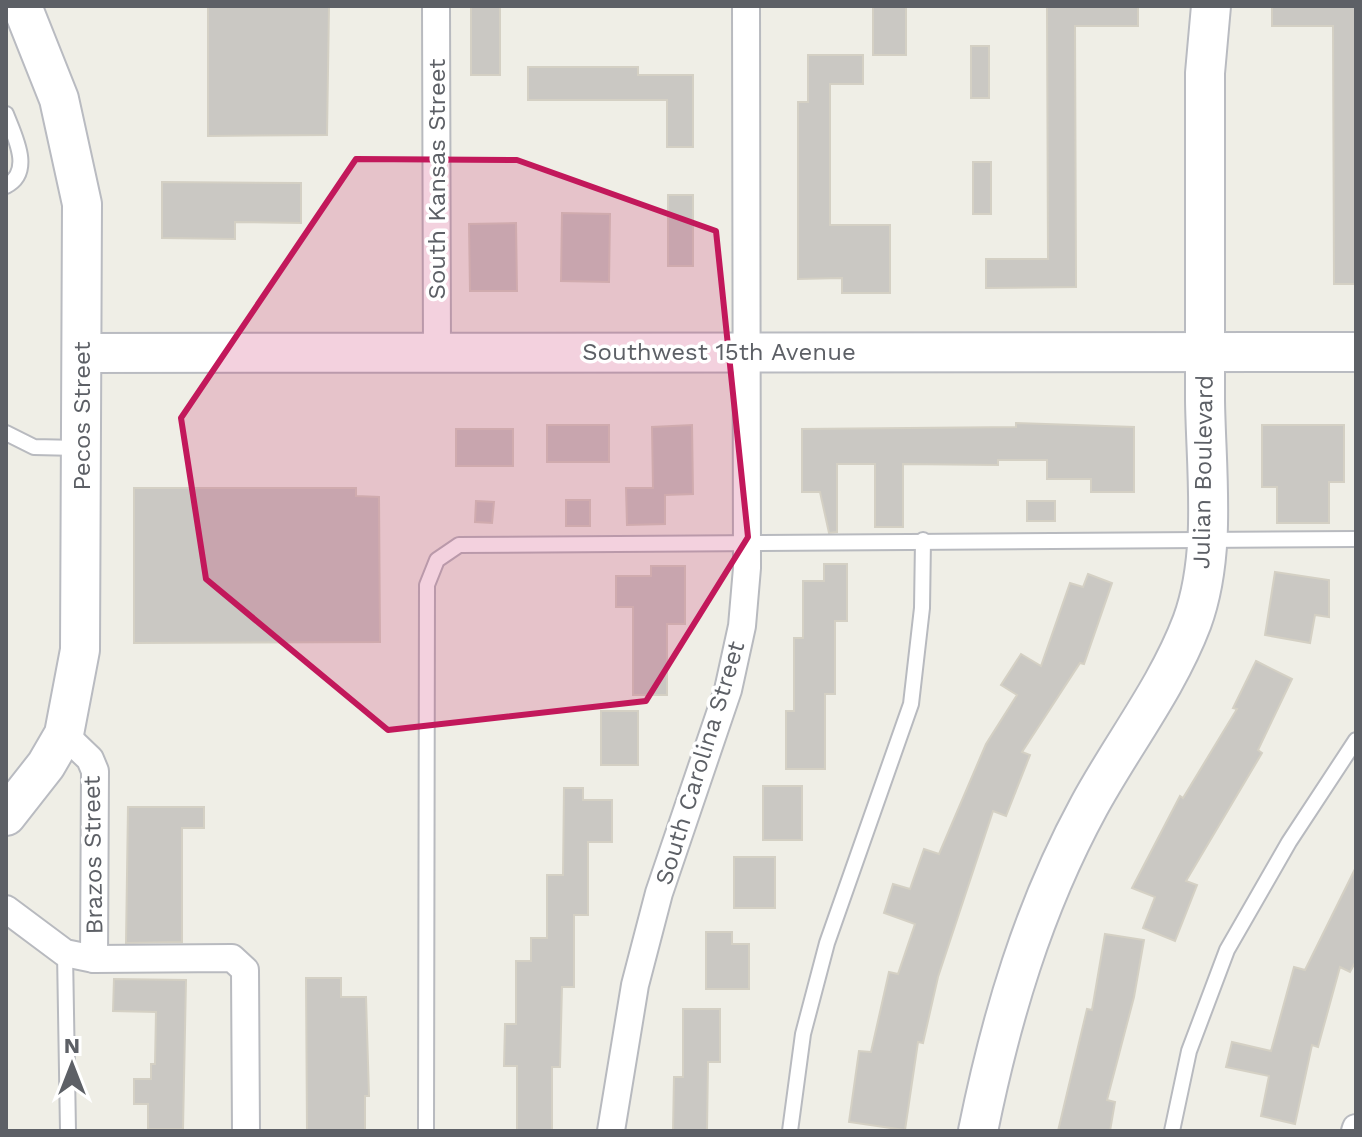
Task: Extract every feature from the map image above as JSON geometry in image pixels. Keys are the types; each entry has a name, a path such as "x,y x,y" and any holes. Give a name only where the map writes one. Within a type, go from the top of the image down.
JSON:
{"main road":[{"name":"Pecos Street","path":"9,807 46,765 64,734 80,650 82,204 77,168 59,99 22,6"},
{"name":"Julian Boulevard","path":"978,1131 995,1047 1023,953 1087,809 1176,658 1193,619 1206,540 1205,73 1211,6"},
{"name":"Southwest 15th Avenue","path":"83,353 1356,352"}],"street":[{"name":"South Kansas Street","path":"436,6 437,352"},
{"name":"South Carolina Street","path":"611,1131 635,985 659,893 728,690 742,626 747,542 746,6"},
{"name":"Brazos Street","path":"64,734 90,759 95,771 94,959 232,958 245,970 246,1131"},
{"path":"6,909 65,953 94,959"}],"lane":[{"path":"6,114 20,150 20,168 11,184 6,186"},
{"path":"6,433 34,447 83,449"},
{"path":"426,1131 427,585 437,560 459,545 1356,539"},
{"path":"790,1131 803,1034 827,943 911,704 922,608 923,540"},
{"path":"1172,1131 1189,1051 1227,950 1289,842 1356,740"},
{"path":"65,953 68,1131"}],"highlighted area":[{"path":"356,159 517,160 716,231 748,537 646,701 388,730 206,579 181,418"}],"building":[{"path":"208,6 329,6 327,135 208,136"},
{"path":"471,6 500,6 500,75 471,75"},
{"path":"873,6 906,6 906,55 873,55"},
{"path":"1047,6 1138,6 1138,26 1075,26 1076,287 986,288 986,259 1048,259"},
{"path":"1272,6 1356,6 1356,284 1334,284 1333,26 1272,26"},
{"path":"971,46 989,46 989,98 971,98"},
{"path":"808,55 863,55 863,84 830,84 830,225 890,225 890,293 842,293 842,278 798,279 798,102 808,102"},
{"path":"528,67 638,67 638,75 693,75 693,147 667,147 667,100 528,100"},
{"path":"973,162 991,162 991,214 973,214"},
{"path":"162,182 301,183 301,223 235,222 235,239 162,238"},
{"path":"668,195 693,195 693,266 668,266"},
{"path":"562,213 610,214 609,282 561,281"},
{"path":"516,223 517,291 470,291 469,224"},
{"path":"1016,423 1134,427 1134,492 1091,492 1091,479 1047,479 1047,460 998,460 998,465 903,464 903,527 875,527 875,464 837,464 837,532 829,533 820,492 802,492 802,429 1016,427"},
{"path":"547,425 609,425 609,462 547,462"},
{"path":"692,425 693,494 665,495 665,524 627,525 626,488 653,488 652,427"},
{"path":"1262,425 1344,425 1344,482 1329,482 1329,523 1277,523 1277,487 1262,487"},
{"path":"456,429 513,429 513,466 456,466"},
{"path":"134,488 356,488 356,496 379,497 380,642 134,643"},
{"path":"566,500 590,500 590,526 566,526"},
{"path":"476,501 494,502 492,523 475,522"},
{"path":"1027,501 1055,501 1055,521 1027,521"},
{"path":"824,564 847,564 847,621 835,621 835,694 825,694 825,769 786,769 786,711 794,711 794,638 803,638 803,581 824,581"},
{"path":"651,566 685,566 685,624 667,624 667,695 633,695 633,607 616,607 616,576 651,576"},
{"path":"1275,572 1329,580 1329,617 1315,615 1310,643 1265,635"},
{"path":"1088,574 1112,583 1084,664 1080,663 1022,752 1030,755 1006,816 993,811 938,977 923,1043 918,1042 905,1130 849,1122 859,1051 871,1052 889,972 898,974 915,924 884,913 893,884 910,889 924,849 939,854 986,744 1017,695 1001,685 1021,654 1041,666 1070,583 1083,587"},
{"path":"1256,661 1292,679 1258,750 1262,753 1186,881 1197,885 1175,941 1143,928 1155,897 1132,888 1180,796 1183,798 1237,709 1233,708"},
{"path":"601,711 638,711 638,765 601,765"},
{"path":"763,786 802,786 802,840 763,840"},
{"path":"564,788 583,788 583,800 612,800 612,842 588,842 588,915 574,915 574,987 562,987 560,1067 552,1067 552,1131 517,1131 517,1066 504,1066 505,1024 516,1024 516,961 531,961 531,938 547,938 547,875 563,875"},
{"path":"128,807 204,807 204,828 182,828 182,942 126,943"},
{"path":"734,857 775,857 775,908 734,908"},
{"path":"1356,867 1356,961 1350,972 1340,967 1318,1047 1312,1045 1295,1124 1261,1116 1269,1076 1226,1067 1232,1042 1271,1051 1294,967 1305,970"},
{"path":"706,932 732,932 732,944 749,944 749,989 706,989"},
{"path":"1105,934 1144,940 1134,997 1107,1100 1115,1102 1110,1131 1058,1131 1087,1009 1092,1010"},
{"path":"306,978 341,978 341,997 366,997 369,1096 365,1096 365,1131 307,1131"},
{"path":"114,979 186,980 183,1129 148,1129 148,1104 134,1104 134,1079 151,1079 151,1064 155,1064 156,1012 113,1011"},
{"path":"683,1009 720,1009 720,1062 708,1062 707,1131 673,1131 674,1077 683,1077"}]}
